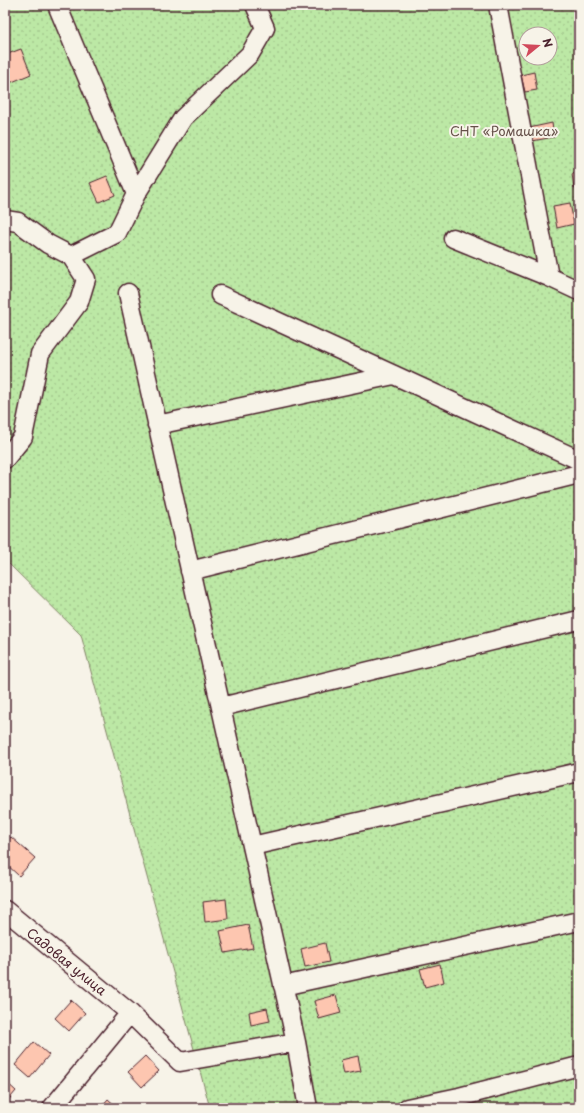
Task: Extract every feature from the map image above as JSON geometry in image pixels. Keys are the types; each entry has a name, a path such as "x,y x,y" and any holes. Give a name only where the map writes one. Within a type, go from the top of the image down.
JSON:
{"street":[{"path":"57,5 136,194"},
{"path":"71,256 117,234 136,194 183,118 250,54 265,28 255,5"},
{"path":"498,5 549,277"},
{"path":"5,220 18,222 48,244 71,256 86,279 79,302 40,354 24,437 5,458"},
{"path":"453,238 549,277 579,291"},
{"path":"128,293 296,1042 308,1108"},
{"path":"220,295 579,460"},
{"path":"157,425 394,375"},
{"path":"190,571 579,474"},
{"path":"220,707 579,620"},
{"path":"252,846 579,772"},
{"name":"Садовая улица","path":"5,910 130,1013 180,1062 296,1042"},
{"path":"283,986 579,921"},
{"path":"52,1108 130,1013"},
{"path":"407,1108 459,1097 579,1066"}],"green space":[{"name":"СНТ «Ромашка»","path":"5,5 579,5 579,1108 210,1108 81,635 5,560"}],"building":[{"path":"21,49 31,74 5,85 5,55"},
{"path":"534,72 537,90 525,92 521,75"},
{"path":"552,123 554,137 532,141 529,128"},
{"path":"579,173 579,187 574,188 572,174"},
{"path":"107,176 115,195 99,202 90,183"},
{"path":"570,203 574,224 557,228 553,206"},
{"path":"11,837 35,858 19,876 5,863 5,843"},
{"path":"226,899 228,919 205,922 203,902"},
{"path":"248,925 253,948 225,953 220,931"},
{"path":"325,943 329,962 305,967 301,949"},
{"path":"440,964 444,982 425,987 420,969"},
{"path":"336,995 341,1013 319,1019 314,1001"},
{"path":"71,1000 85,1013 69,1031 55,1018"},
{"path":"267,1008 270,1021 251,1025 249,1012"},
{"path":"34,1042 49,1055 30,1078 15,1065"},
{"path":"145,1056 159,1071 142,1087 128,1072"},
{"path":"358,1056 361,1071 344,1074 341,1060"},
{"path":"5,1081 16,1091 5,1104"},
{"path":"108,1099 118,1108 100,1108"}]}
